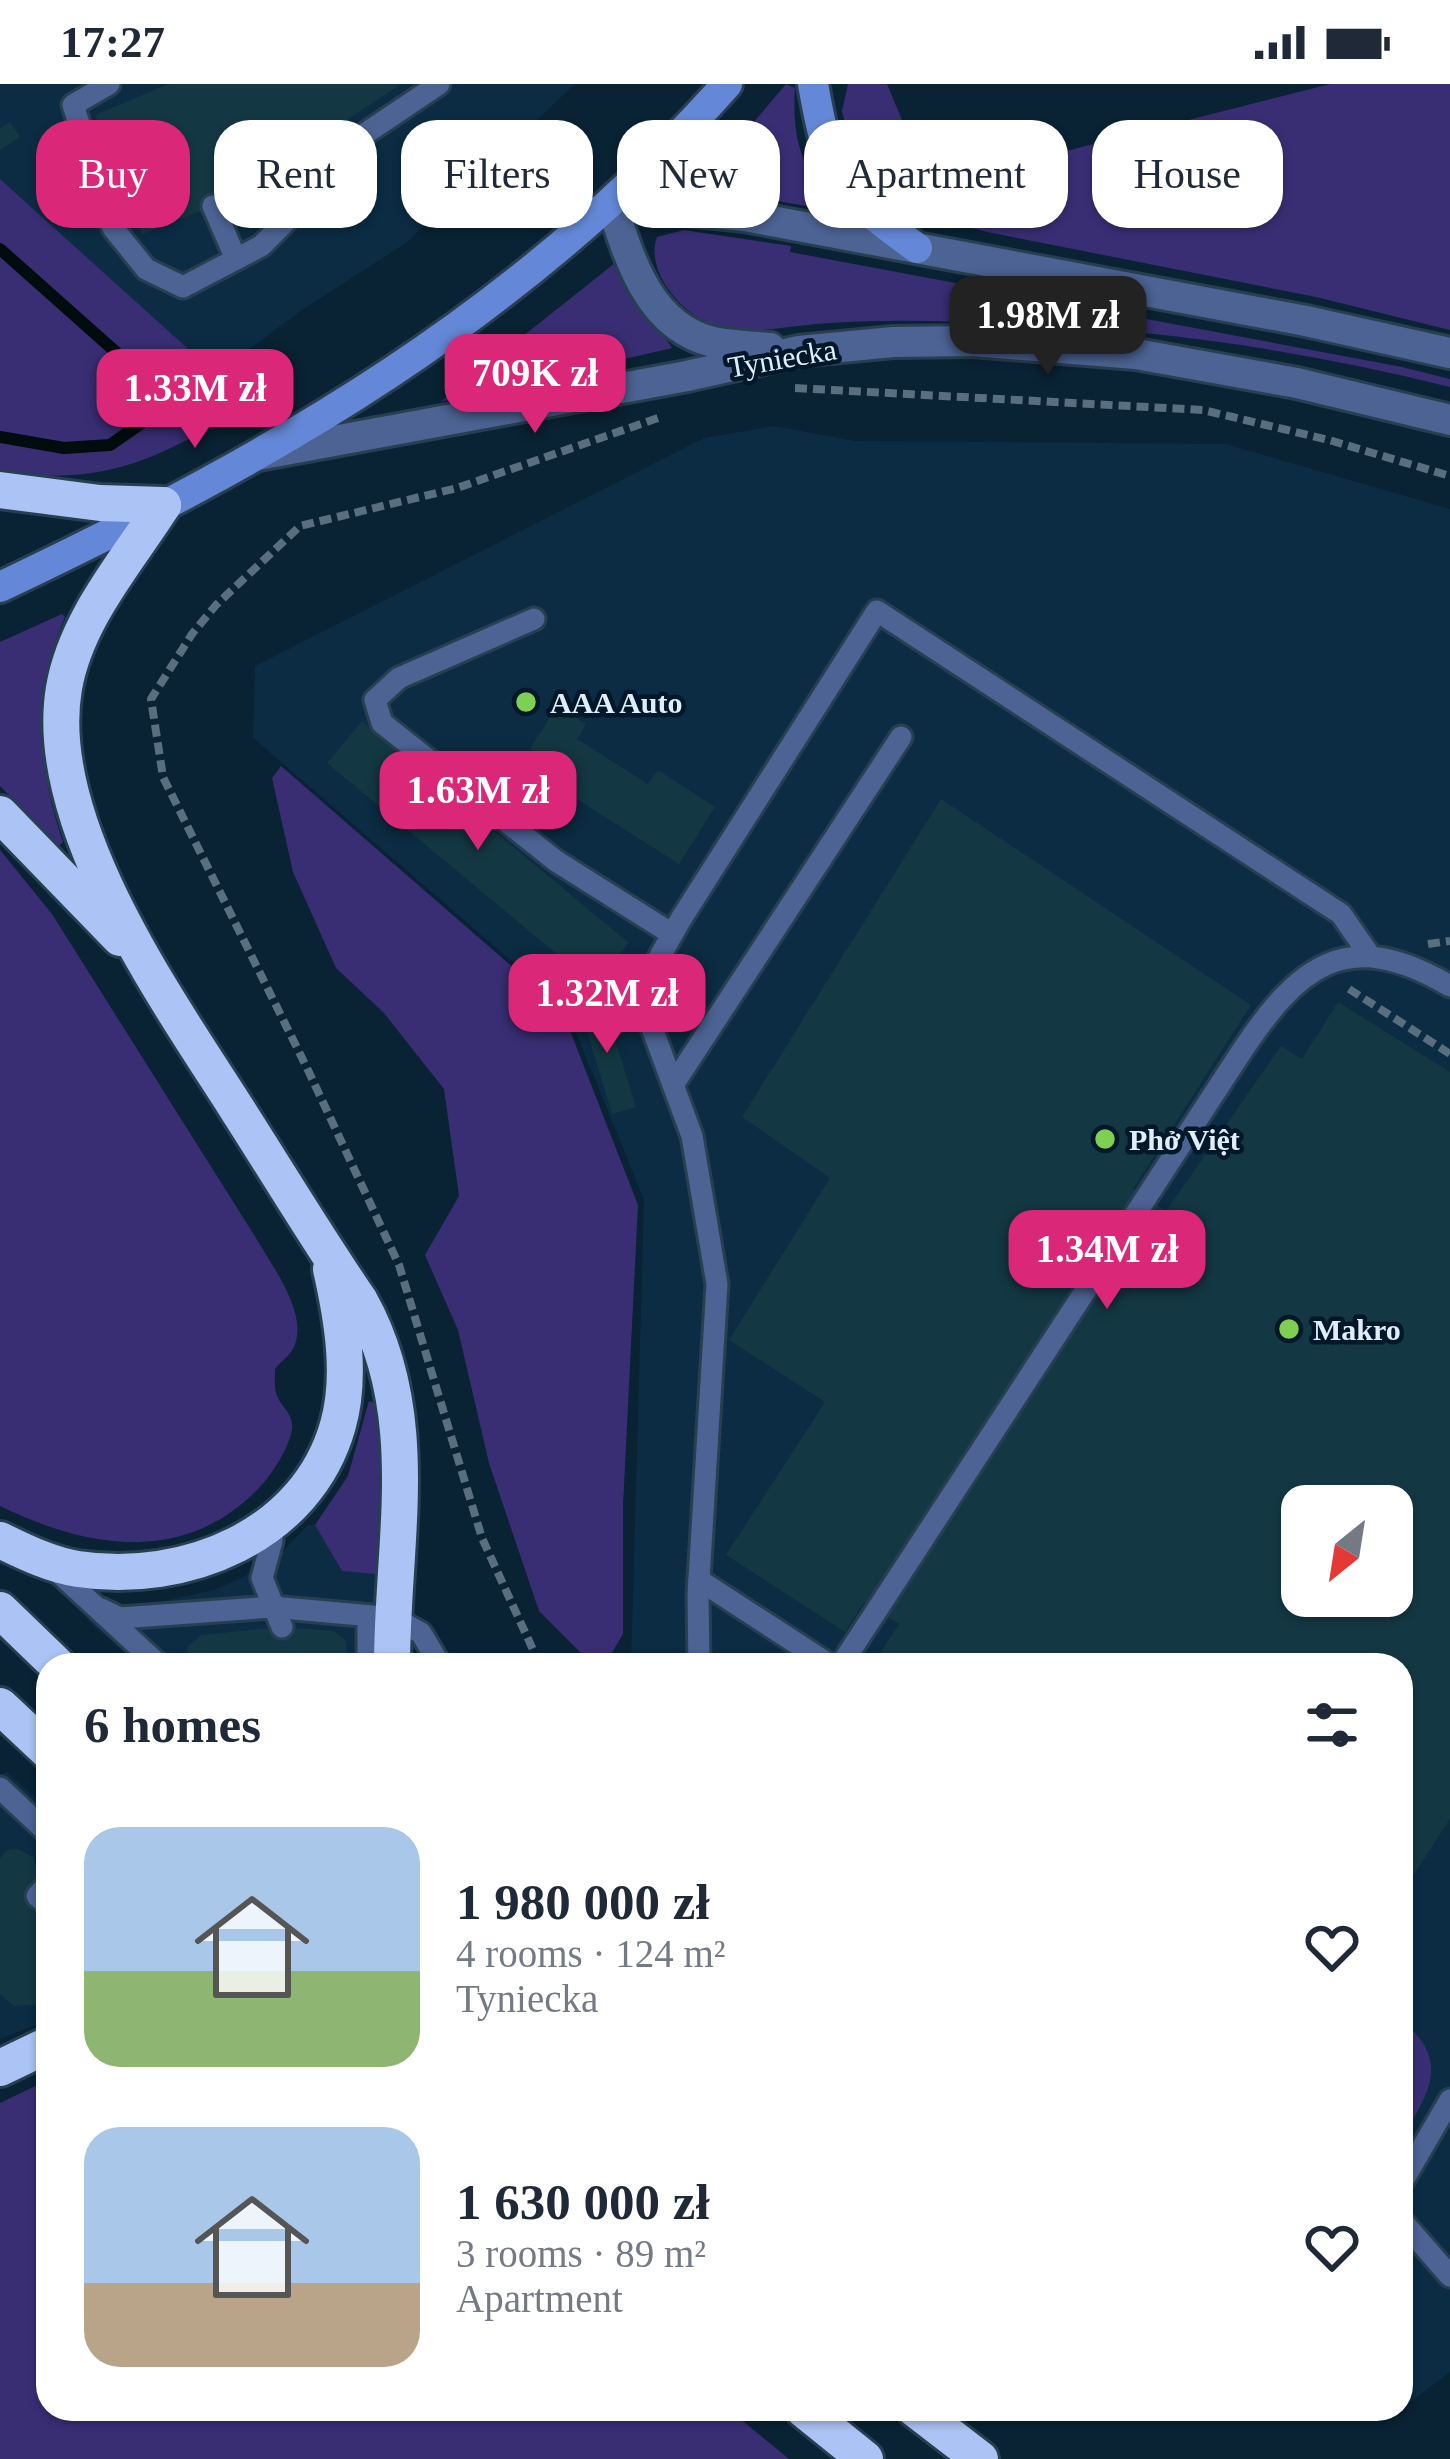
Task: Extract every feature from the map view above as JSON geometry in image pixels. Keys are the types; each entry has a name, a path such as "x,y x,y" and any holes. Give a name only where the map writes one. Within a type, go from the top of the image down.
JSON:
{"highway":[{"path":"0,490 100,503 163,505"},
{"path":"163,505 82,631 70,662 60,718 64,772 85,839 144,962 368,1314 392,1384 403,1494 381,1617 389,1653"},
{"path":"0,814 144,962"},
{"path":"0,1540 76,1569 153,1570 202,1560 272,1525 316,1475 330,1450 342,1410 341,1312 319,1238"},
{"path":"0,1610 45,1653"},
{"path":"0,1706 36,1740"},
{"path":"0,2068 36,2050"},
{"path":"818,2421 865,2459"},
{"path":"931,2421 980,2459"}],"main road":[{"path":"0,587 258,454 411,362 473,319 611,202 728,84"},
{"path":"813,84 824,150 840,184 917,248"}],"street":[{"path":"800,351 711,342 663,313 642,287 611,202 704,209 1306,321 1450,353"},
{"name":"Tyniecka","path":"258,454 800,351 893,342 1058,345 1136,354 1297,383 1450,420"}],"lane":[{"path":"109,84 73,105 113,228 146,269 183,287 261,246 301,206 323,162 439,84"},
{"path":"213,206 236,259"},
{"path":"699,1653 717,1284 692,1136 639,993 877,611 1341,914 1363,965"},
{"path":"535,619 399,678 375,700 382,723 556,860 672,934"},
{"path":"673,1085 901,737"},
{"path":"849,1653 1266,1013 1286,990 1336,959 1447,982"},
{"path":"272,1525 262,1578 277,1617"},
{"path":"44,1560 146,1653"},
{"path":"699,1580 812,1653"},
{"path":"101,1609 120,1618 381,1617 421,1633 433,1653"},
{"path":"371,1653 381,1617"},
{"path":"141,1648 149,1653"},
{"path":"0,1788 36,1822"},
{"path":"1413,2163 1450,2100"},
{"path":"1413,2234 1450,2276"}],"path":[{"path":"782,388 1203,410 1450,476"},
{"path":"535,1653 482,1538 399,1265 308,1068 163,777 151,698 191,634 216,605 300,526 457,488 674,412"},
{"path":"1363,965 1346,987 1450,1054"}],"shaded area":[{"path":"0,84 575,84 537,120 401,120 401,228 422,228 216,374 54,228 190,228 190,120 36,120 36,212 0,179"},
{"path":"786,84 795,88 804,206 780,202 780,120 756,120"},
{"path":"848,84 887,84 902,120 844,120"},
{"path":"1330,84 1450,84 1450,330 1316,297 972,228 1068,228 1068,151 1092,145 1092,228 1283,228 1283,120 1188,120"},
{"path":"0,179 36,212 36,228 54,228 216,374 239,412 178,445 125,466 70,475 0,473"},
{"path":"684,230 791,246 790,252 1402,367 1450,379 1450,387 1269,350 1086,328 908,321 729,329 692,313 662,278 654,251 657,237"},
{"path":"615,263 672,348 440,402"},
{"path":"774,426 855,441 1226,444 1450,509 1450,2372 1413,2400 1413,1653 631,1653 644,1200 566,1008 253,738 255,666 704,438"},
{"path":"62,614 65,617 47,673 42,729 48,785 63,842 59,846 0,786 0,642"},
{"path":"281,766 562,1010 638,1205 623,1506 623,1634 612,1653 581,1653 539,1611 489,1463 458,1330 425,1255 459,1196 444,1089 384,1013 336,968 293,872 272,778"},
{"path":"0,850 52,914 271,1262 297,1320 294,1347 275,1369 277,1396 292,1424 278,1463 255,1492 226,1515 196,1531 164,1540 99,1539 66,1532 0,1506"},
{"path":"369,1401 375,1403 381,1462 376,1574 342,1571 315,1525 348,1476"},
{"path":"308,1525 315,1525 342,1571 383,1573 379,1653 125,1653 88,1621 89,1617 214,1590 278,1556"},
{"path":"7,1772 36,1798 36,2025 0,2039 0,1775"},
{"path":"1413,2031 1430,2062 1431,2076 1413,2119"},
{"path":"36,2086 36,2421 743,2421 789,2459 0,2459 0,2103"}],"building":[{"path":"169,84 401,84 347,120 214,120 214,206 190,215 190,120 97,120 95,115"},
{"path":"10,122 20,137 0,150 0,128"},
{"path":"557,706 586,724 577,739 648,784 658,770 715,807 679,864 550,782 559,768 530,749"},
{"path":"362,721 629,943 594,985 327,763"},
{"path":"941,799 1251,1005 1133,1189 1166,1211 1281,1046 1302,1059 1338,1002 1450,1072 1450,1819 1413,1876 1413,1653 880,1653 899,1624 864,1602 845,1632 726,1555 825,1402 729,1340 830,1178 742,1117"},
{"path":"602,998 636,1107 612,1114 579,1005"},
{"path":"282,1627 334,1631 346,1641 348,1653 188,1653 187,1647 201,1635"},
{"path":"18,1849 33,1857 36,1870 36,2005 14,2006 0,1994 0,1858 7,1850"}],"waterway":[{"path":"0,249 172,402 110,445 64,448 0,437"}],"place":[{"name":"AAA Auto","path":"526,702"},
{"name":"Phở Việt","path":"1105,1139"},
{"name":"Makro","path":"1289,1329"}]}
